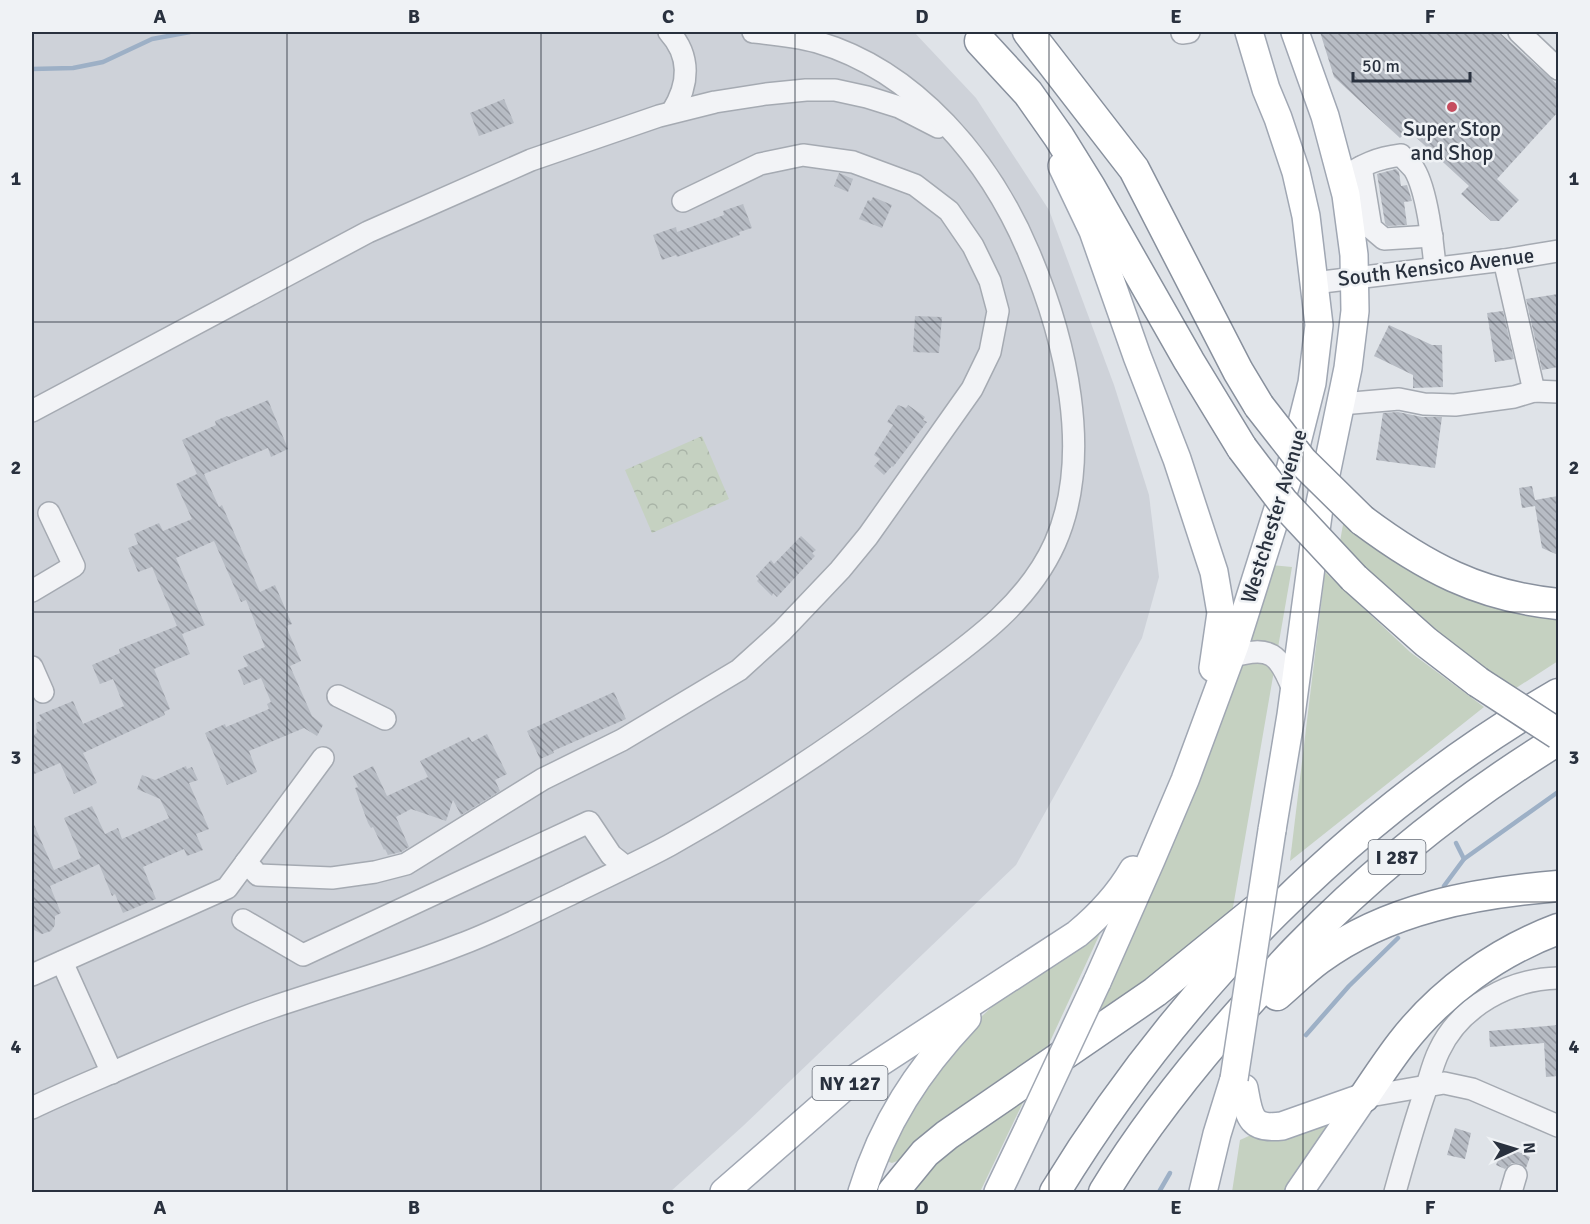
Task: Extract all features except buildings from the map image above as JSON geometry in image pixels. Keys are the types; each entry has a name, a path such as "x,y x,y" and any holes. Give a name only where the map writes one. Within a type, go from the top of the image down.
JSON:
{"highway":[{"path":"1028,32 1134,169 1238,371 1259,406 1302,461 1362,520 1442,573 1522,600 1558,604"},
{"path":"977,36 1028,93 1059,137 1242,448 1283,502 1353,578 1426,642 1478,682 1558,734"},
{"name":"I 287","path":"1055,1192 1104,1116 1176,1022 1277,908 1353,841 1446,768 1494,734 1558,694"},
{"name":"I 287","path":"1104,1192 1173,1092 1208,1048 1298,948 1338,908 1452,813 1558,740"},
{"path":"893,1192 925,1153 947,1135 1155,992 1202,956 1222,936 1353,841"},
{"path":"1139,1140 1194,1085 1266,1004 1321,958 1359,935 1410,913 1454,900 1558,886"},
{"path":"1364,1097 1402,1043 1439,1002 1475,973 1503,956 1558,929"}],"main road":[{"name":"Westchester Avenue","path":"998,1192 1152,860 1189,768 1230,657 1289,474 1312,383 1319,325 1306,216 1296,172 1249,32"},
{"name":"Westchester Avenue","path":"1234,1092 1319,508 1353,339 1360,219 1351,172 1325,116 1295,32"},
{"path":"977,36 1046,141 1076,192 1094,231 1137,356 1178,459 1214,572 1221,612 1217,648 1189,768"},
{"name":"NY 127","path":"724,1192 850,1083 990,993 1077,934 1103,912 1122,889 1189,768"},
{"path":"861,1192 880,1141 910,1087 938,1050 990,993"},
{"path":"1234,1092 1254,1122 1271,1128 1364,1097"},
{"path":"1203,1192 1217,1134 1234,1092"},
{"path":"1221,1192 1234,1092"},
{"path":"1299,1192 1364,1097"}],"street":[{"path":"669,32 678,41 684,54 686,67 682,94 672,112"},
{"path":"32,1108 174,1045 270,1008 400,966 501,928 672,844 778,780 858,726 956,654 1008,611 1038,575 1054,546 1069,501 1074,448 1068,387 1058,333 1024,240 1005,204 966,149 925,103 899,83 863,62 816,42 790,36 753,32"},
{"path":"1520,32 1558,69"},
{"path":"32,411 368,232 531,160 672,112 714,102 766,94 835,90 867,97 922,117 944,130 966,149"},
{"path":"246,862 258,875 332,878 375,872 406,864 543,779 622,740 739,670 783,630 847,562 972,389 990,352 998,311 990,281 974,246 949,211 915,185 853,162 803,155 760,164 683,201"},
{"path":"1351,172 1380,158 1401,155 1414,170 1425,199 1435,268"},
{"path":"1360,219 1384,239 1432,236"},
{"name":"South Kensico Avenue","path":"1314,283 1504,260 1558,251"},
{"path":"1504,260 1534,391"},
{"path":"1341,404 1399,399 1424,404 1455,405 1514,397 1534,391 1558,392"},
{"path":"32,591 74,566 49,513"},
{"path":"1230,657 1252,650 1261,650 1276,658 1285,669 1294,692"},
{"path":"32,667 43,692"},
{"path":"338,696 385,719"},
{"path":"32,975 227,888 323,758"},
{"path":"243,920 303,955 589,822 611,855 626,867"},
{"path":"62,962 112,1073"},
{"path":"1395,1192 1439,1051 1452,1030 1485,999 1505,989 1538,979 1558,978"},
{"path":"1364,1097 1444,1083 1472,1089 1558,1126"}],"shaded area":[{"path":"32,32 914,32 976,98 1049,210 1114,385 1149,495 1159,577 1142,638 1016,865 743,1126 670,1192 32,1192"}],"green space":[{"path":"702,436 729,499 652,533 625,470"},
{"path":"1344,519 1496,605 1558,619 1558,661 1513,690 1436,634 1339,547"},
{"path":"1271,565 1292,567 1232,913 1097,1016 1170,851 1236,676"},
{"path":"1325,572 1410,652 1484,707 1290,861"},
{"path":"1103,927 1047,1048 975,1096 902,1159 889,1162 887,1152 905,1109 970,1027 1020,981"},
{"path":"1028,1092 980,1192 907,1192 929,1167"},
{"path":"1332,1120 1288,1192 1232,1192 1240,1140 1251,1135 1264,1138"}],"waterway":[{"path":"32,69 73,68 103,62 152,39 190,32"},
{"path":"1444,886 1464,859 1558,792"},
{"path":"1456,843 1464,859"},
{"path":"1306,1035 1349,986 1398,938"},
{"path":"1159,1192 1170,1173"}],"place":[{"name":"Super Stop and Shop","path":"1452,107"}]}
